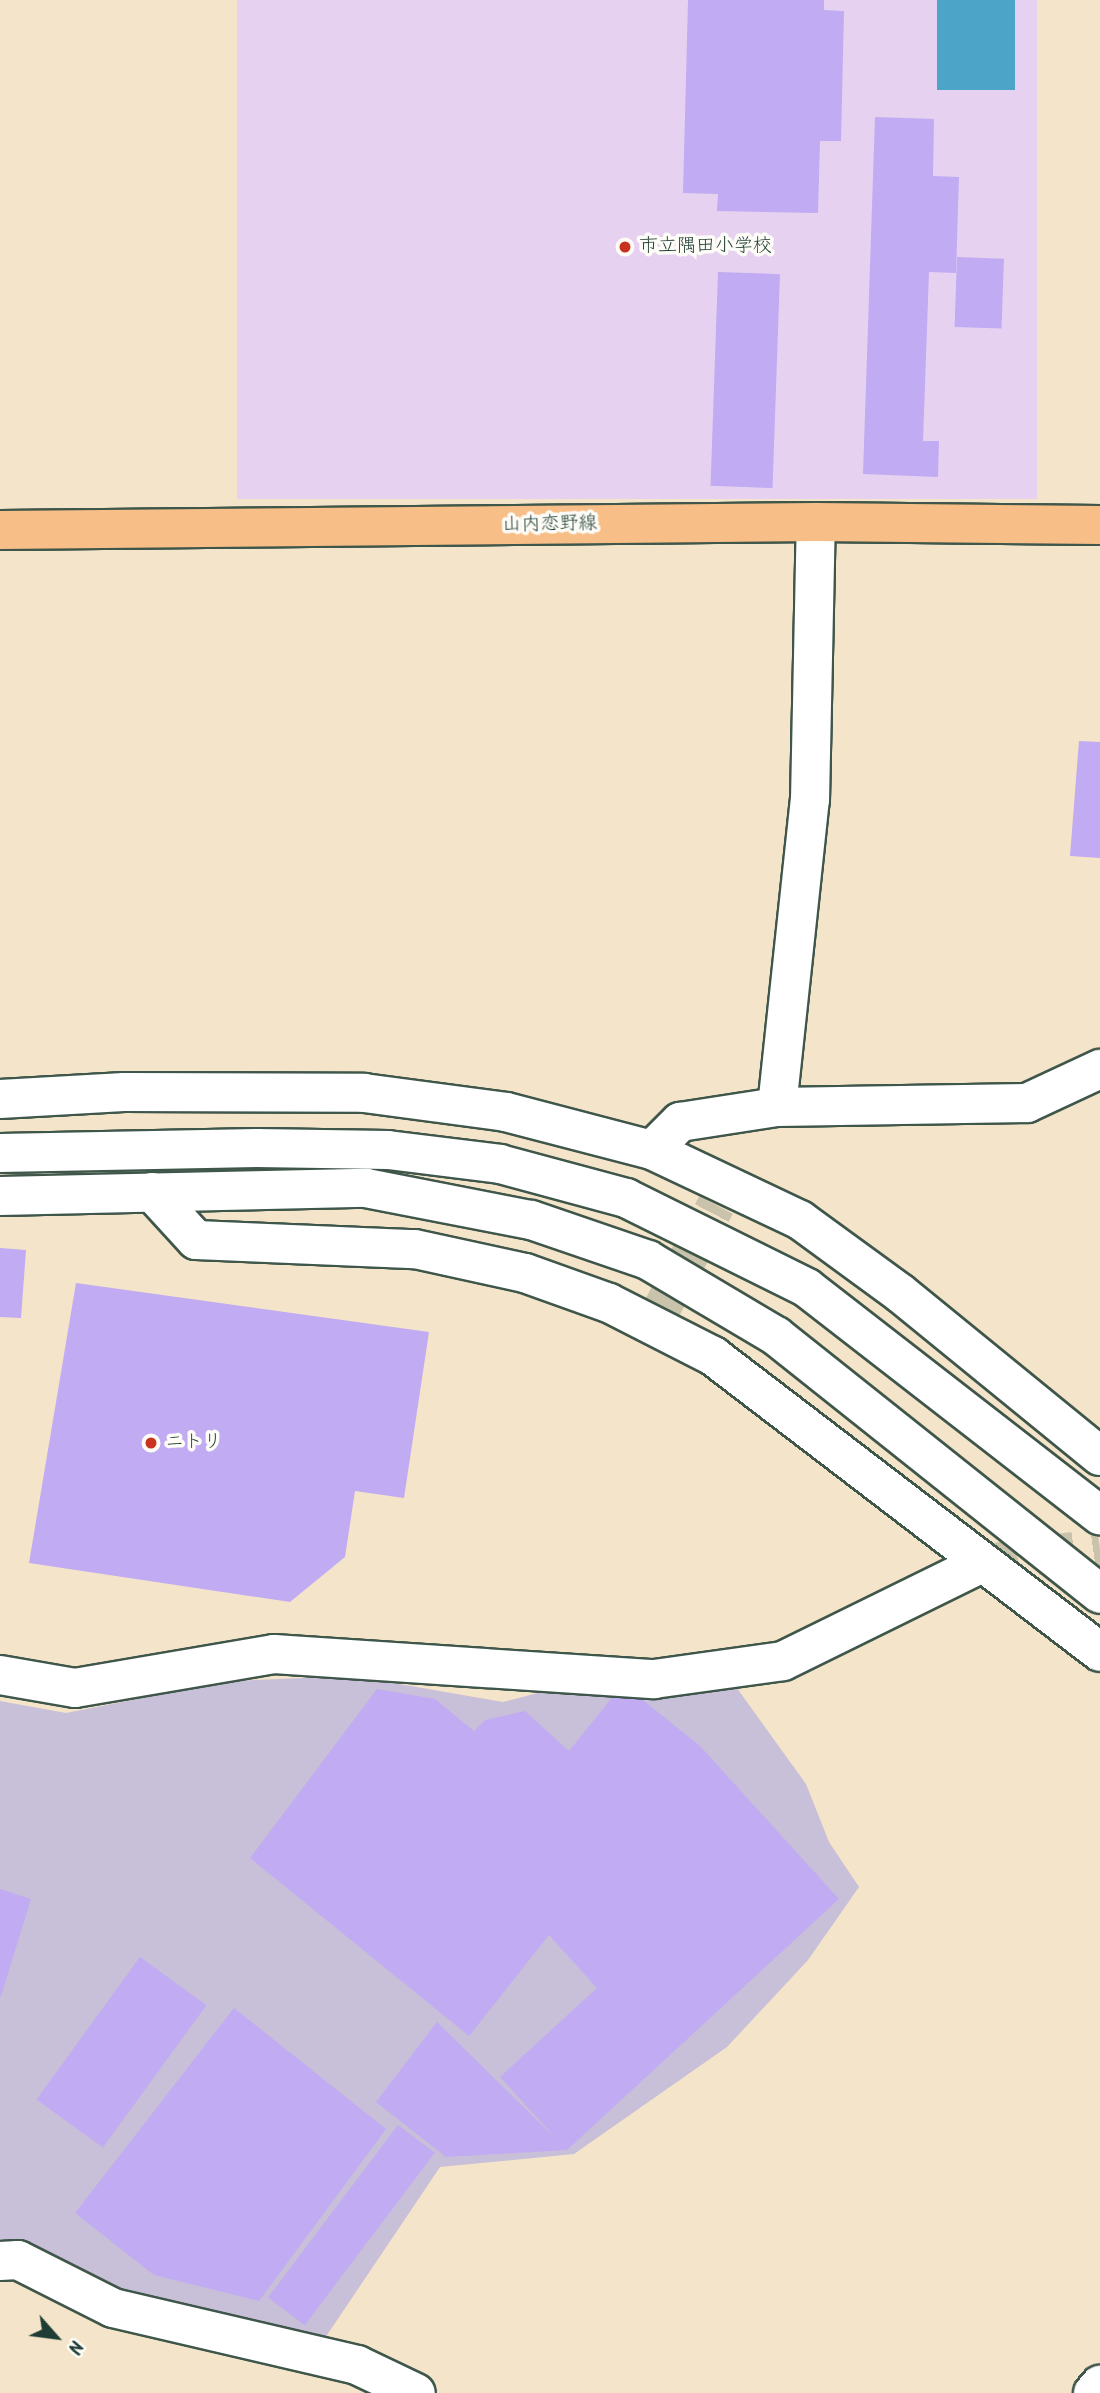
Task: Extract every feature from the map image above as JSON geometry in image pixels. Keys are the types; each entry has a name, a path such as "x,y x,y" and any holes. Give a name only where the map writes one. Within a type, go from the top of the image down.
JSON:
{"main road":[{"name":"山内恋野線","path":"0,530 816,522 1100,525"}],"street":[{"path":"777,1107 810,800 816,522"},
{"path":"652,1150 680,1122 777,1107 1027,1103 1100,1069"},
{"path":"0,1100 124,1092 364,1093 506,1112 652,1150 721,1195 800,1220 858,1260 1100,1456"},
{"path":"0,1153 257,1147 388,1150 500,1164 626,1199 807,1288 1100,1515"},
{"path":"0,1196 366,1188 531,1220 648,1260 776,1336 1100,1594"},
{"path":"152,1192 196,1240 415,1249 525,1273 657,1320 713,1356 980,1564 1100,1652"},
{"path":"0,1675 75,1688 274,1654 654,1679 783,1661 980,1564"},
{"path":"0,2261 18,2260 113,2308 357,2365 416,2393"},
{"path":"1093,2393 1100,2385"}],"shaded area":[{"name":"市立隅田小学校","path":"237,0 1037,0 1037,499 237,499"},
{"path":"611,1674 734,1684 806,1784 829,1842 859,1887 808,1960 727,2047 574,2154 440,2167 321,2344 153,2306 0,2249 0,1701 66,1713 229,1681 353,1676 503,1702"}],"water":[{"path":"937,0 1015,0 1015,90 937,90"}],"building":[{"path":"688,0 824,0 824,10 844,11 841,141 820,141 818,213 717,211 718,194 683,193"},
{"path":"875,117 934,119 933,176 959,177 956,273 929,272 923,441 939,441 938,477 863,474"},
{"path":"957,257 1004,259 1002,329 955,327"},
{"path":"718,272 780,274 772,488 711,486"},
{"path":"1079,741 1100,742 1100,858 1070,856"},
{"path":"0,1248 26,1250 21,1318 0,1317"},
{"path":"76,1283 429,1332 404,1498 355,1491 345,1557 290,1602 29,1563"},
{"path":"623,1684 700,1746 839,1899 567,2150 446,2157 376,2102 437,2022 557,2140 500,2077 597,1988 549,1935 469,2036 250,1858 377,1689 435,1699 474,1731 485,1720 525,1711 569,1751"},
{"path":"0,1889 31,1899 1,1996 0,1996"},
{"path":"140,1957 206,2005 103,2148 37,2099"},
{"path":"234,2008 386,2129 259,2301 154,2275 75,2213"},
{"path":"398,2125 435,2153 305,2325 268,2298"}],"tunnel":[{"path":"659,1314 716,1205"},
{"path":"980,1564 1100,1547"}],"place":[{"name":"市立隅田小学校","path":"625,247"},
{"name":"ニトリ","path":"151,1443"}]}
